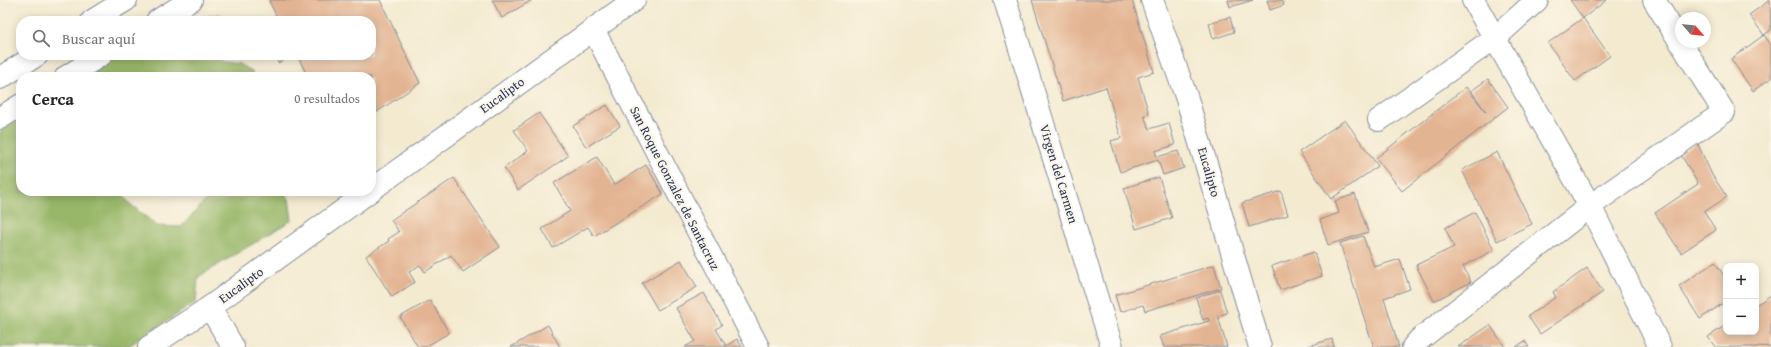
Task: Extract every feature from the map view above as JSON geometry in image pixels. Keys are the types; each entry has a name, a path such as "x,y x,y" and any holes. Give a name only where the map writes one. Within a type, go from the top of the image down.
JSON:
{"main road":[{"path":"100,16 126,0"},
{"path":"164,16 191,0"},
{"name":"Eucalipto","path":"376,187 634,0"},
{"name":"Virgen del Carmen","path":"1005,0 1112,347"},
{"name":"Eucalipto","path":"1152,0 1187,99 1260,347"},
{"path":"1474,0 1590,206 1660,347"},
{"path":"1379,120 1496,37 1536,0"},
{"path":"1413,347 1426,334 1590,206 1724,112 1654,0"},
{"name":"San Roque Gonzalez de Santacruz","path":"593,29 758,347"},
{"path":"0,78 29,60"},
{"path":"74,72 93,60"},
{"path":"0,118 16,108"},
{"name":"Eucalipto","path":"149,347 210,307 363,196"},
{"path":"210,307 232,347"}],"green space":[{"path":"220,14 222,16 209,16"},
{"path":"106,60 219,60 239,64 252,72 93,72 96,66"},
{"path":"16,122 16,196 124,196 129,203 157,226 181,227 206,200 217,196 287,196 289,199 292,220 198,277 196,302 130,345 107,347 0,347 0,132"}],"building":[{"path":"380,0 420,83 376,113 376,72 306,72 300,60 376,60 376,16 276,16 269,1"},
{"path":"492,0 532,0 502,18"},
{"path":"1032,0 1132,0 1154,72 1138,77 1149,114 1144,115 1149,129 1169,123 1175,145 1155,151 1157,157 1178,151 1184,168 1163,175 1158,160 1120,172 1111,141 1121,138 1106,87 1063,101"},
{"path":"1228,0 1253,0 1230,7"},
{"path":"1267,0 1282,0 1284,5 1270,10"},
{"path":"1570,0 1607,0 1583,18"},
{"path":"1770,0 1771,30 1764,35 1749,15"},
{"path":"1230,17 1234,32 1213,39 1209,23"},
{"path":"1583,18 1610,56 1575,81 1548,43"},
{"path":"1764,35 1771,45 1771,78 1753,91 1731,59"},
{"path":"276,60 284,60 278,63"},
{"path":"1488,79 1508,107 1402,191 1376,158 1466,87 1486,112 1471,91"},
{"path":"607,105 620,126 586,147 573,126"},
{"path":"539,113 568,156 518,190 504,168 528,151 514,130"},
{"path":"1345,120 1378,166 1331,199 1299,152"},
{"path":"1697,142 1712,175 1727,197 1704,212 1716,230 1681,253 1655,213 1698,184 1680,153"},
{"path":"1497,152 1532,224 1497,241 1462,170"},
{"path":"597,157 614,185 646,165 663,194 594,236 588,227 553,248 542,229 570,211 554,183"},
{"path":"1159,177 1172,218 1136,229 1124,188"},
{"path":"454,178 500,247 463,272 451,255 425,272 420,265 409,272 415,282 392,297 366,256 389,241 388,239 399,232 391,220"},
{"path":"1281,191 1288,215 1249,227 1242,203"},
{"path":"1355,194 1368,232 1328,245 1320,220 1339,213 1335,201"},
{"path":"1475,212 1494,250 1463,266 1471,282 1434,301 1416,265 1454,247 1445,228"},
{"path":"1363,236 1374,267 1400,259 1410,289 1384,298 1399,347 1374,347 1368,330 1340,243"},
{"path":"1314,252 1322,276 1280,290 1272,266"},
{"path":"681,260 697,287 658,310 642,283"},
{"path":"1715,262 1723,274 1723,303 1700,319 1679,286"},
{"path":"1214,265 1221,288 1145,311 1143,305 1120,312 1115,295"},
{"path":"1587,268 1603,292 1540,334 1528,316 1556,297 1553,292"},
{"path":"1220,290 1227,313 1218,316 1227,347 1164,347 1160,336 1209,321 1208,318 1203,320 1196,298"},
{"path":"704,293 722,325 716,329 726,346 737,339 742,347 685,347 695,341 676,308"},
{"path":"1771,295 1771,347 1715,347 1708,337 1723,327 1723,335 1759,335 1759,303"},
{"path":"430,300 449,333 425,347 418,347 400,317"},
{"path":"548,325 560,347 511,347"},
{"path":"1490,325 1505,347 1458,347"},
{"path":"1332,339 1334,347 1305,347"},
{"path":"1525,341 1529,347 1516,347"}]}
